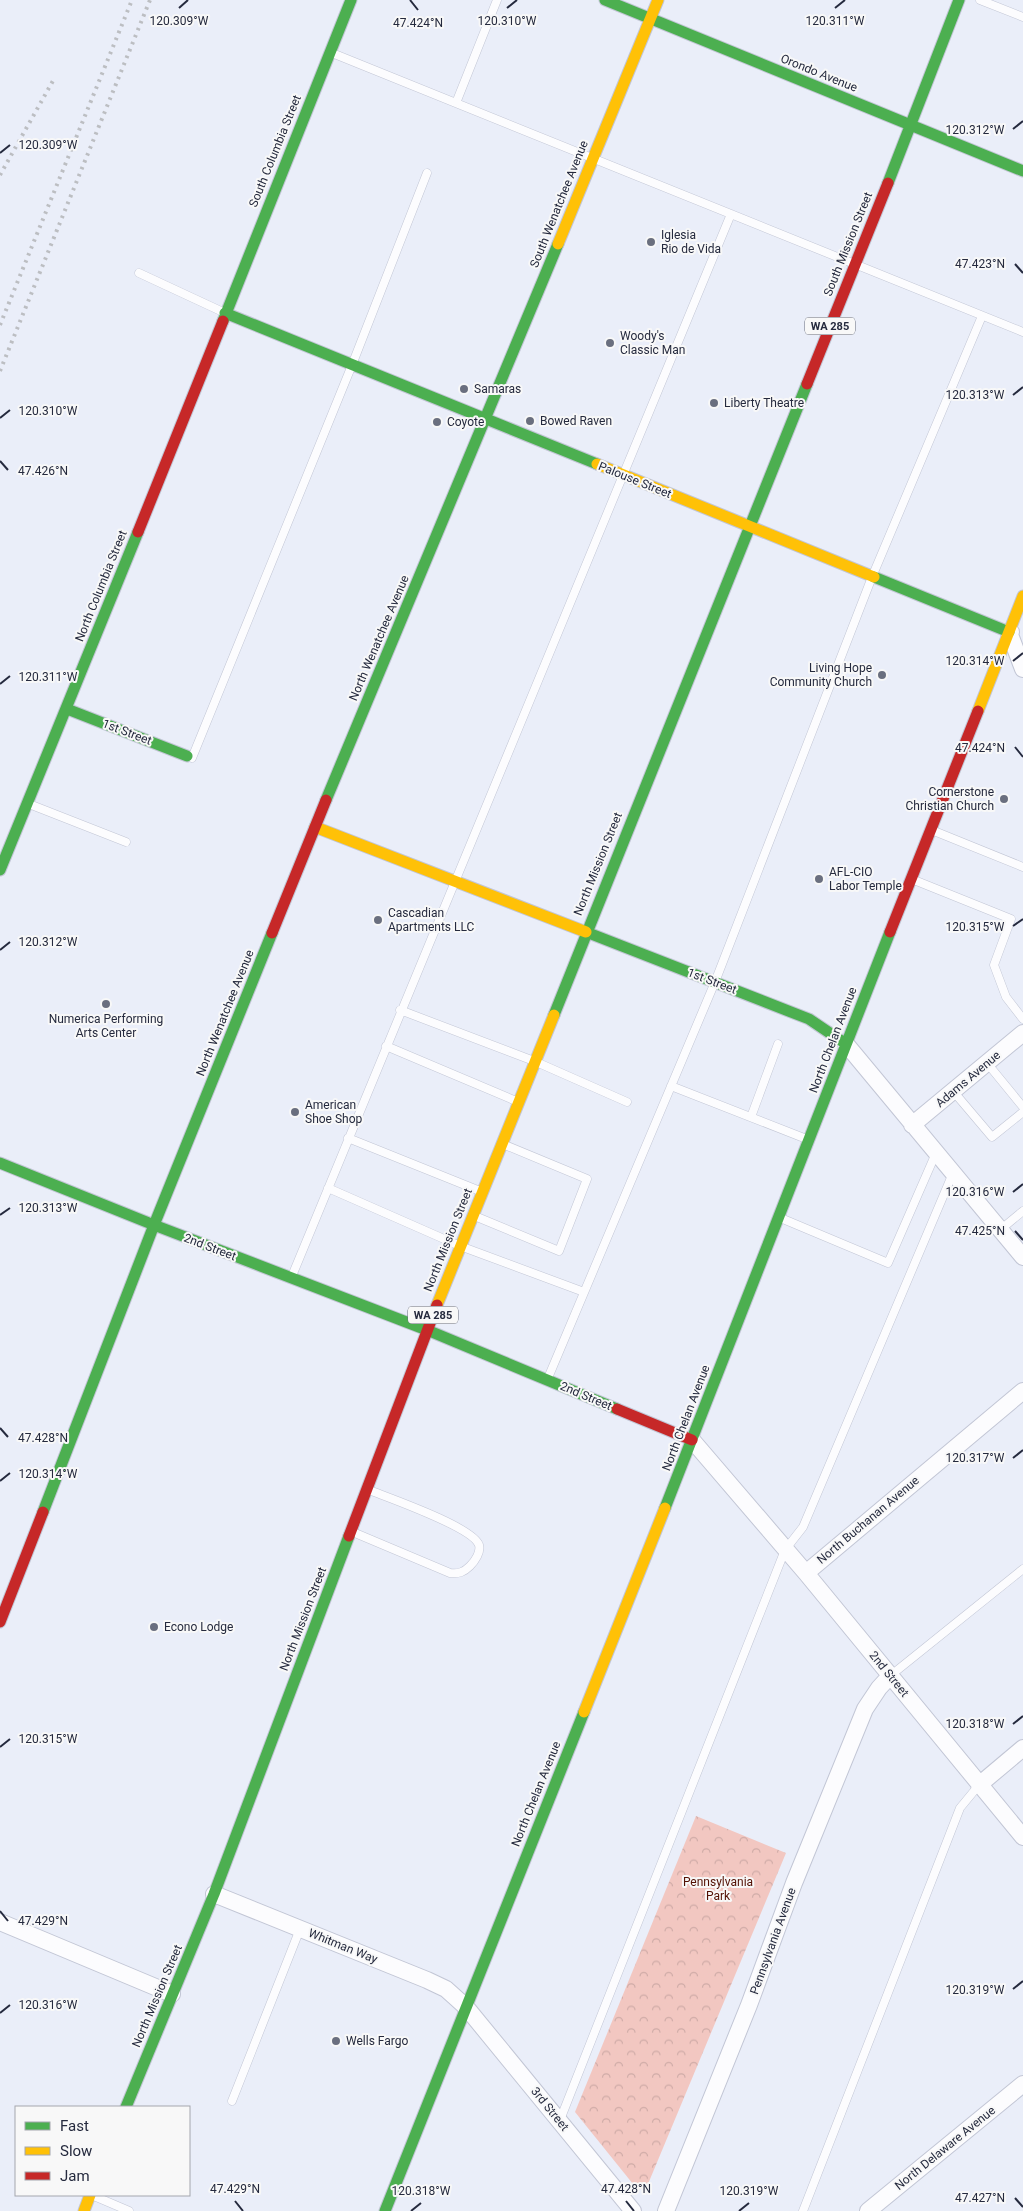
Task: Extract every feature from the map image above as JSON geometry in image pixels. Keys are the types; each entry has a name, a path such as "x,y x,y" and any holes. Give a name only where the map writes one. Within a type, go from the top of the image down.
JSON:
{"main road":[{"name":"South Columbia Street","path":"225,313 351,0"},
{"name":"Orondo Avenue","path":"605,0 1023,171"},
{"name":"South Wenatchee Avenue","path":"486,419 658,0"},
{"name":"South Mission Street","path":"749,526 911,125 959,0"},
{"name":"Palouse Street","path":"225,313 872,577 1016,630"},
{"name":"North Columbia Street","path":"0,870 225,313"},
{"name":"North Wenatchee Avenue","path":"0,1622 154,1225 315,827 486,419"},
{"name":"North Mission Street","path":"126,2106 214,1894 366,1489 472,1215 749,526"},
{"name":"North Chelan Avenue","path":"385,2211 692,1440 911,879 1016,630 1023,596"},
{"name":"1st Street","path":"66,709 189,758"},
{"name":"1st Street","path":"315,827 809,1019 846,1044"},
{"name":"2nd Street","path":"0,1163 154,1225 427,1330 692,1440"},
{"path":"84,2211 91,2196"}],"street":[{"path":"1016,630 1023,669"},
{"name":"Adams Avenue","path":"912,1125 1023,1033"},
{"name":"1st Street","path":"846,1044 1023,1257"},
{"name":"North Buchanan Avenue","path":"806,1572 1023,1391"},
{"name":"2nd Street","path":"692,1440 806,1572 1023,1837"},
{"name":"Pennsylvania Avenue","path":"666,2211 675,2193 750,2006 794,1883 865,1709 875,1693 890,1676"},
{"path":"979,1784 1023,1748"},
{"name":"Whitman Way","path":"214,1894 427,1980 446,1989 466,2007"},
{"path":"0,1922 172,1994"},
{"name":"3rd Street","path":"466,2007 633,2211"},
{"name":"North Delaware Avenue","path":"868,2211 1023,2084"}],"lane":[{"path":"456,103 497,0"},
{"path":"980,0 1023,17"},
{"path":"330,52 1023,332"},
{"path":"189,758 352,365 427,173"},
{"path":"291,1278 400,1010 731,214"},
{"path":"138,273 225,313"},
{"path":"547,1380 715,982 872,577 982,316"},
{"path":"28,804 126,842"},
{"path":"931,829 1023,866"},
{"path":"911,879 1011,919 994,965 1006,997 1023,1019"},
{"path":"400,1010 534,1061 627,1102"},
{"path":"751,1117 778,1044"},
{"path":"386,1046 518,1102"},
{"path":"986,1063 1023,1108"},
{"path":"671,1086 808,1140"},
{"path":"953,1091 992,1138 1023,1112"},
{"path":"348,1138 482,1192"},
{"path":"472,1215 559,1252 587,1179 501,1143"},
{"path":"779,1217 888,1263 936,1153"},
{"path":"560,2120 786,1550 803,1527 953,1173"},
{"path":"328,1188 460,1246 584,1292"},
{"path":"1000,1230 1023,1211"},
{"path":"350,1532 450,1573 457,1574 466,1571 474,1562 478,1553 479,1545 471,1534 444,1520 366,1489"},
{"path":"890,1676 1023,1568"},
{"path":"803,2211 960,1808 979,1784"},
{"path":"232,2100 300,1929"},
{"path":"93,2196 129,2211"}],"green space":[{"name":"Pennsylvania Park","path":"696,1816 786,1853 648,2184 642,2189 637,2189 575,2112"}],"railway":[{"path":"0,325 132,0"},
{"path":"0,371 150,0"},
{"path":"0,175 54,79"}],"traffic: fast":[{"path":"223,321 351,0"},
{"path":"605,0 1023,171"},
{"path":"888,183 959,0"},
{"path":"326,800 558,244"},
{"path":"225,313 597,464"},
{"path":"554,1015 807,384"},
{"path":"0,870 138,532"},
{"path":"874,577 1009,632"},
{"path":"67,709 187,756"},
{"path":"586,932 809,1019 846,1044"},
{"path":"665,1508 890,932"},
{"path":"43,1512 154,1225 272,933"},
{"path":"0,1163 154,1225 427,1330 617,1409"},
{"path":"126,2106 214,1894 349,1536"},
{"path":"385,2211 584,1712"}],"traffic: slow":[{"path":"558,244 658,0"},
{"path":"597,464 874,577"},
{"path":"978,711 1023,596"},
{"path":"315,827 586,932"},
{"path":"437,1305 554,1015"},
{"path":"584,1712 665,1508"},
{"path":"84,2211 90,2196"}],"traffic: jam":[{"path":"807,384 888,183"},
{"path":"138,532 223,321"},
{"path":"890,932 978,711"},
{"path":"272,933 326,800"},
{"path":"349,1536 437,1305"},
{"path":"617,1409 692,1440"},
{"path":"0,1622 43,1512"}],"place":[{"name":"Iglesia Rio de Vida","path":"651,242"},
{"name":"Woody's Classic Man","path":"610,343"},
{"name":"Samaras","path":"464,389"},
{"name":"Liberty Theatre","path":"714,403"},
{"name":"Bowed Raven","path":"530,421"},
{"name":"Coyote","path":"437,422"},
{"name":"Living Hope Community Church","path":"882,675"},
{"name":"Cornerstone Christian Church","path":"1004,799"},
{"name":"AFL-CIO Labor Temple","path":"819,879"},
{"name":"Cascadian Apartments LLC","path":"378,920"},
{"name":"Numerica Performing Arts Center","path":"106,1004"},
{"name":"American Shoe Shop","path":"295,1112"},
{"name":"Econo Lodge","path":"154,1627"},
{"name":"Wells Fargo","path":"336,2041"}]}
